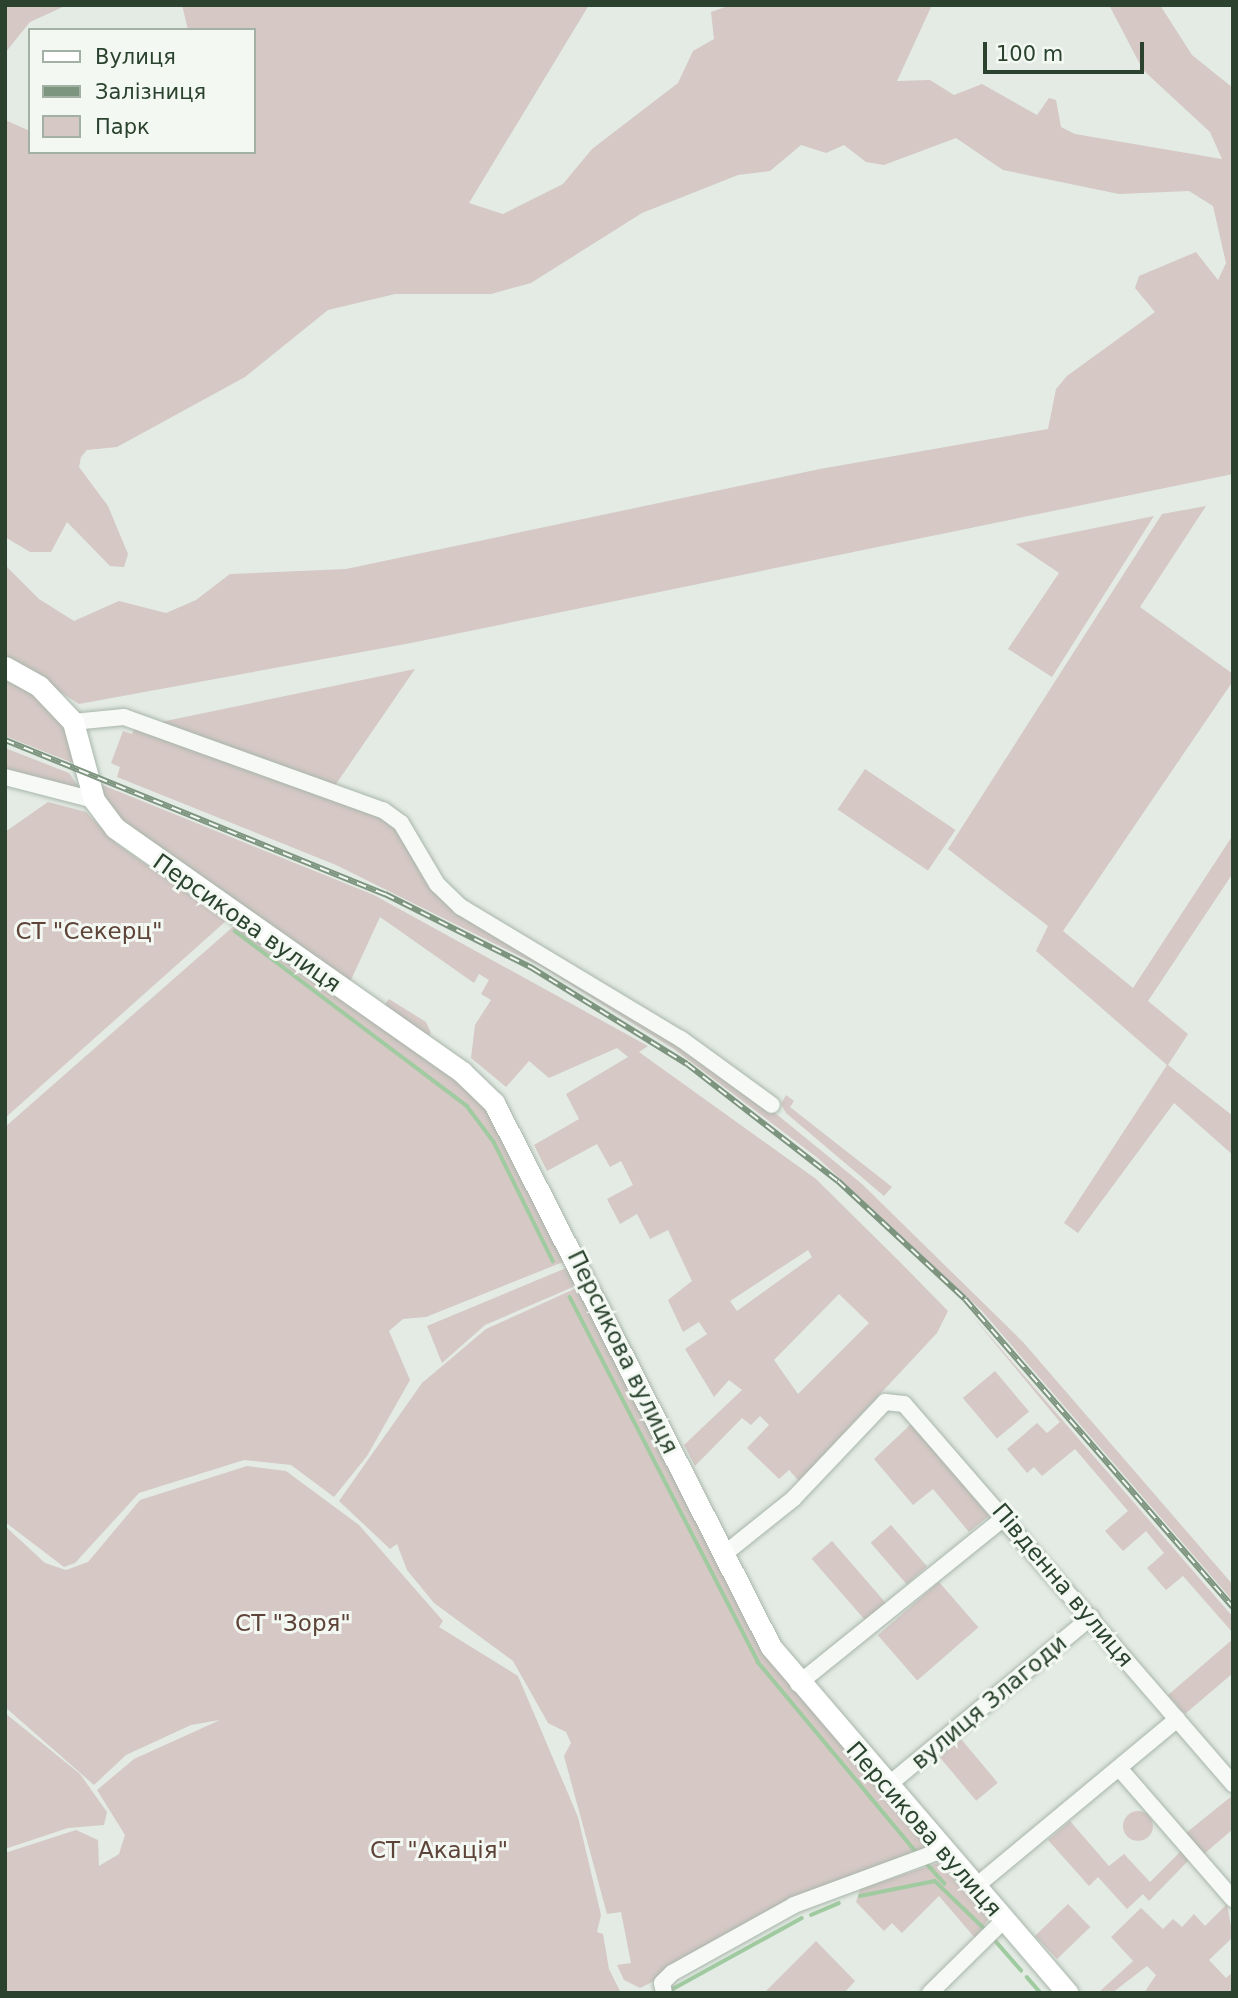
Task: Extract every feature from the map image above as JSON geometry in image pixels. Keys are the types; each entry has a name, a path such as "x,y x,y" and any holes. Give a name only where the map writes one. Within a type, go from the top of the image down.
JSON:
{"main road":[{"name":"Персикова вулиця","path":"5,667 39,686 73,722 94,800 126,837 461,1072 494,1103 764,1635 798,1684 1068,1993"}],"street":[{"path":"73,722 124,717 383,810 401,823 452,900 681,1039 772,1105"},
{"path":"5,777 94,800"},
{"name":"Південна вулиця","path":"723,1555 793,1499 885,1402 904,1404 922,1417 1233,1784"},
{"path":"798,1684 1005,1517"},
{"name":"вулиця Злагоди","path":"887,1786 1091,1617"},
{"path":"975,1887 1177,1718"},
{"path":"1119,1768 1233,1899"},
{"path":"663,1988 794,1905 943,1850"},
{"path":"930,1993 1004,1920"}],"green space":[{"path":"5,5 67,5 30,22 5,53"},
{"path":"182,5 589,5 469,203 503,214 563,184 592,149 678,83 693,51 714,39 711,12 731,5 932,5 897,81 930,80 954,95 982,84 1037,115 1049,98 1056,100 1061,127 1075,134 1222,159 1210,132 1143,70 1109,5 1160,5 1192,55 1233,88 1233,474 411,643 79,704 5,657 5,565 39,599 74,621 119,601 166,613 196,600 230,574 346,569 820,469 1048,429 1056,389 1067,376 1155,312 1135,288 1139,276 1196,252 1218,280 1226,263 1213,206 1189,191 1119,194 1003,170 956,138 884,165 866,162 844,145 826,153 801,145 770,171 738,175 642,213 531,283 491,294 395,294 328,310 245,377 117,447 87,450 81,457 79,467 108,506 128,554 124,567 110,566 67,522 51,552 30,552 5,537 5,120 28,130 28,154 256,154 256,28 188,28"},
{"path":"1206,506 1140,607 1233,674 1233,681 1063,931 1133,988 1233,835 1233,873 1148,1001 1188,1034 1168,1065 1233,1116 1233,1155 1174,1103 1078,1233 1064,1223 1167,1065 1036,951 1048,926 948,849 1162,514"},
{"path":"1154,516 1052,677 1008,649 1059,573 1016,544"},
{"path":"415,669 334,787 156,723"},
{"path":"5,674 61,715 78,765 5,736"},
{"path":"136,724 392,820 434,886 677,1040 769,1108 862,1184 1023,1342 1233,1585 1233,1601 981,1310 819,1159 674,1049 542,967 336,865 117,777 120,767 111,763 123,731 132,734"},
{"path":"5,748 69,773 80,789 5,773"},
{"path":"865,769 955,830 928,871 838,810"},
{"path":"100,784 374,895 648,1046 639,1052 816,1179 901,1263 948,1311 937,1333 799,1481 789,1470 779,1479 747,1448 769,1425 760,1416 751,1425 742,1418 695,1466 684,1445 742,1390 729,1380 714,1397 685,1349 707,1334 699,1322 683,1332 668,1300 692,1281 668,1230 650,1239 637,1214 620,1224 607,1199 633,1185 621,1161 610,1167 597,1144 547,1171 534,1145 579,1119 566,1094 628,1057 617,1048 549,1078 529,1061 506,1087 471,1058 475,1025 491,1000 481,994 489,980 479,974 474,983 380,917 350,982 123,821 104,801","holes":["808,1250 812,1257 737,1311 730,1301","839,1294 869,1323 798,1394 774,1360"]},
{"name":"СТ \"Секерц\"","path":"48,802 86,812 117,844 226,921 5,1118 5,832"},
{"path":"235,925 480,1097 568,1260 426,1317 403,1319 389,1331 410,1380 367,1456 334,1497 291,1465 244,1460 139,1493 75,1563 64,1567 5,1522 5,1127"},
{"path":"389,999 426,1022 431,1033 427,1036 384,1005"},
{"path":"786,1095 794,1101 790,1107 892,1187 884,1196 786,1113 781,1104"},
{"path":"571,1266 580,1284 485,1325 442,1363 427,1326"},
{"path":"581,1286 742,1605 927,1847 640,1988 624,1980 617,1965 631,1963 621,1912 607,1914 564,1756 571,1743 566,1732 548,1723 513,1661 434,1603 407,1570 397,1544 390,1549 339,1501 422,1383 486,1329"},
{"path":"968,1311 1233,1617 1233,1633 1183,1576 1166,1590 1147,1568 1164,1553 1146,1531 1123,1551 1105,1531 1128,1511 1075,1449 1042,1476 1034,1467 1027,1473 1007,1449 1037,1423 1047,1433 1060,1422"},
{"path":"995,1371 1029,1412 997,1439 963,1398"},
{"path":"912,1423 989,1516 969,1532 933,1489 913,1505 874,1459"},
{"path":"247,1466 286,1471 359,1525 443,1621 439,1627 518,1676 578,1817 601,1915 597,1932 603,1934 609,1969 621,1993 5,1993 5,1853 76,1830 98,1840 99,1866 119,1854 125,1835 97,1790 134,1759 220,1720 191,1725 126,1755 94,1785 5,1707 5,1526 45,1563 66,1570 88,1562 140,1500"},
{"path":"891,1525 927,1567 907,1584 871,1543"},
{"path":"832,1541 886,1603 865,1621 812,1559"},
{"path":"939,1582 978,1627 917,1680 878,1635"},
{"path":"1233,1639 1233,1673 1185,1714 1168,1695"},
{"path":"5,1713 80,1774 107,1812 104,1825 68,1828 5,1849"},
{"path":"961,1739 998,1783 976,1801 940,1757"},
{"path":"1233,1795 1233,1829 1204,1854 1186,1833"},
{"path":"1138,1811 1149,1815 1153,1826 1149,1837 1138,1841 1127,1837 1123,1826 1127,1815"},
{"path":"1070,1821 1109,1866 1124,1854 1150,1882 1181,1851 1189,1860 1149,1901 1143,1894 1127,1909 1098,1877 1089,1886 1048,1840"},
{"path":"938,1863 990,1917 975,1938 939,1896 902,1933 892,1923 884,1931 856,1902 860,1889"},
{"path":"1068,1904 1090,1927 1057,1959 1035,1936"},
{"path":"1227,1904 1233,1937 1209,1960 1226,1978 1233,1972 1233,1993 1144,1993 1156,1975 1147,1966 1112,1993 1098,1993 1133,1961 1111,1937 1141,1908 1163,1929 1173,1919 1182,1927 1194,1914 1205,1926"},
{"path":"816,1941 855,1981 844,1993 764,1993"}],"waterway":[{"path":"235,931 467,1106 494,1142 553,1261"},
{"path":"570,1297 758,1662 917,1853"},
{"path":"928,1865 945,1884"},
{"path":"860,1896 935,1881 986,1930"},
{"path":"811,1915 839,1903"},
{"path":"671,1990 802,1918"},
{"path":"993,1938 1021,1970"},
{"path":"1027,1977 1041,1993"}],"railway":[{"path":"5,740 385,894 532,968 687,1064 838,1181 965,1299 1233,1607"}],"park label":[{"name":"СТ \"Зоря\"","path":"293,1623"},
{"name":"СТ \"Акація\"","path":"439,1850"}]}
